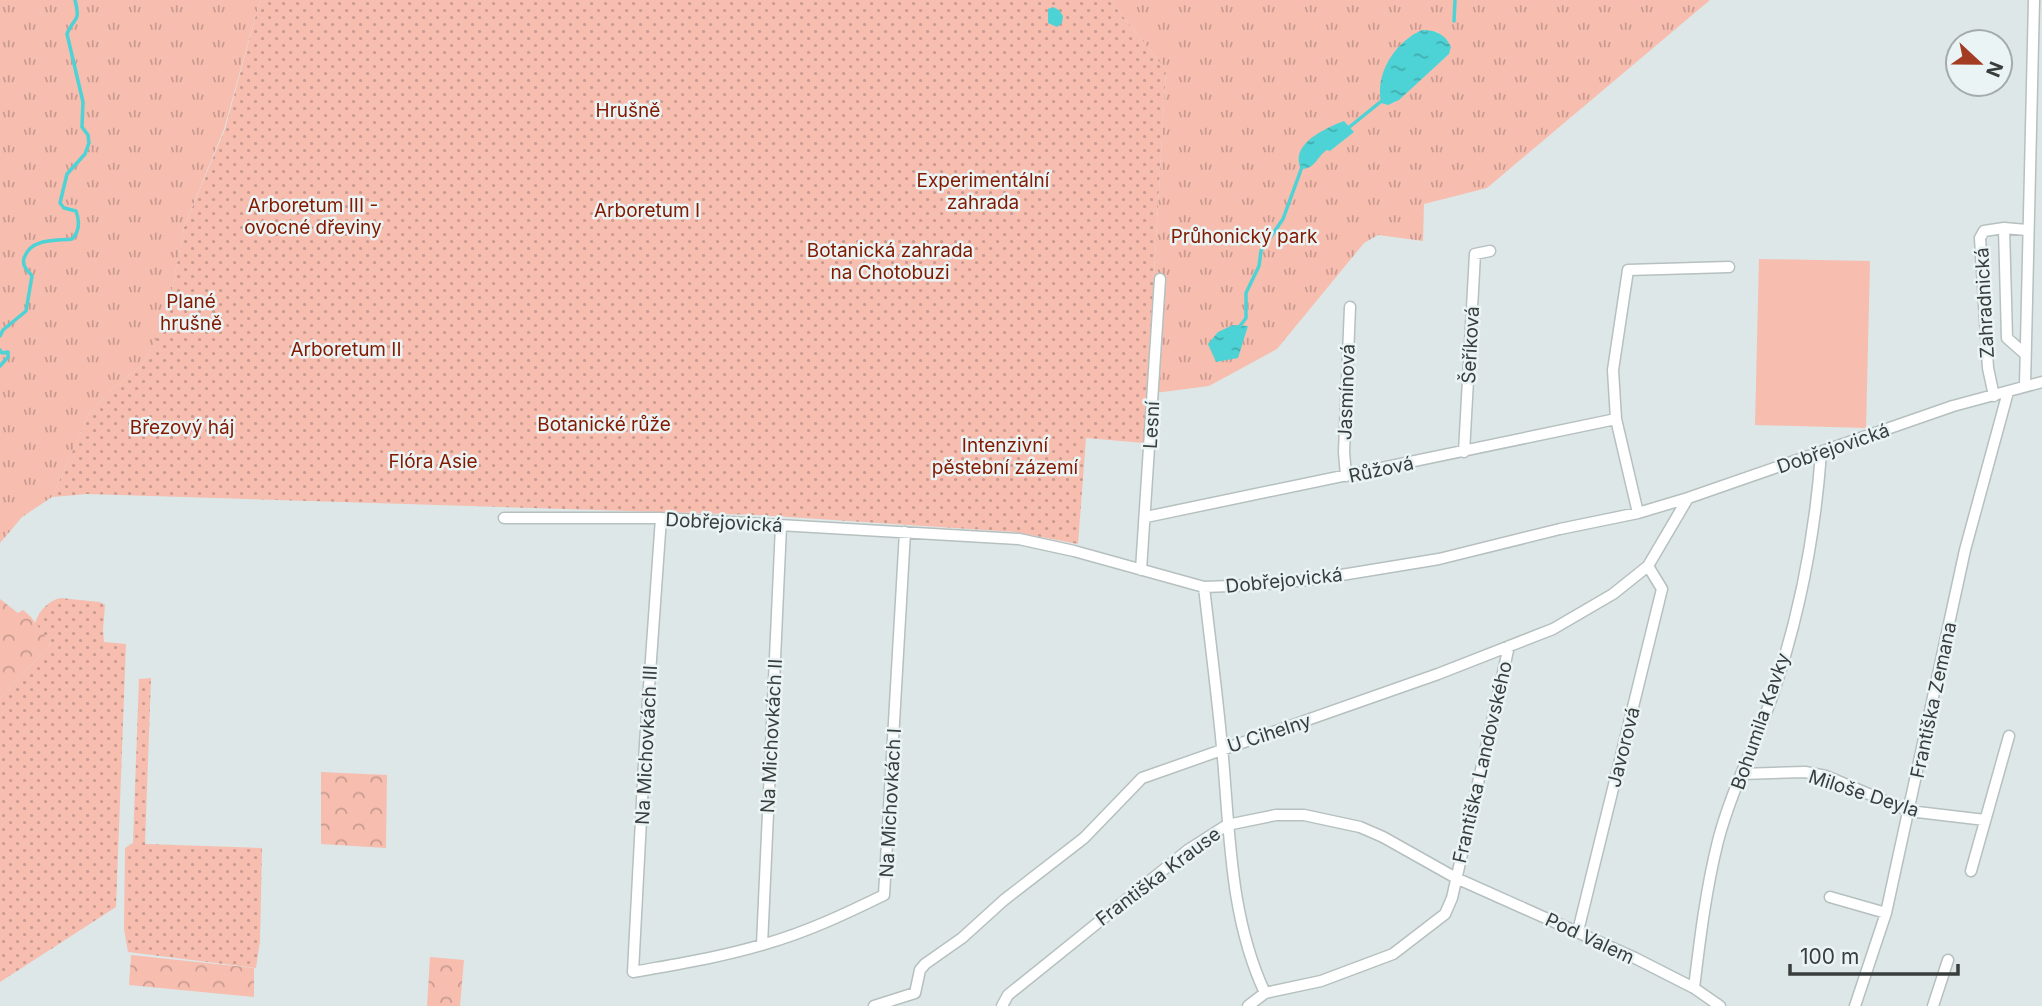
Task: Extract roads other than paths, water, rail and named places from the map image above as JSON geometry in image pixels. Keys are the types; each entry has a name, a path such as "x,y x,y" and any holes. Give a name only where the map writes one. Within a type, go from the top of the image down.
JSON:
{"street":[{"name":"Zahradnická","path":"2025,386 2034,0"},
{"name":"Zahradnická","path":"1994,396 1988,368 1980,238 1984,231 2004,228 2027,230"},
{"name":"Zahradnická","path":"2004,228 2007,338 2025,354"},
{"name":"Šeříková","path":"1464,452 1475,254 1490,251"},
{"path":"1638,513 1616,419 1613,370 1628,270 1729,267"},
{"name":"Lesní","path":"1141,570 1160,279"},
{"name":"Jasmínová","path":"1346,476 1344,452 1349,307"},
{"name":"Dobřejovická","path":"504,518 661,518 1020,539 1205,587 1256,585 1317,579 1439,559 1638,513 1953,406 2042,382"},
{"name":"Františka Zemana","path":"1855,1006 1886,913 1965,550 2008,392"},
{"name":"Růžová","path":"1146,517 1616,419"},
{"name":"Bohumila Kavky","path":"1694,988 1704,906 1718,839 1772,696 1800,599 1818,502 1821,453"},
{"name":"U Cihelny","path":"874,1006 915,993 920,971 925,964 962,938 1084,838 1142,778 1314,718 1553,629 1613,594 1648,566 1688,498"},
{"name":"Na Michovkách Ⅲ","path":"633,971 661,518"},
{"name":"Na Michovkách Ⅱ","path":"762,946 781,526"},
{"name":"Na Michovkách Ⅰ","path":"633,971 701,960 762,946 832,920 884,895 905,532"},
{"name":"Javorová","path":"1578,931 1662,589 1648,566"},
{"path":"1205,587 1238,913 1252,964 1265,993 1248,1006"},
{"name":"Františka Landovského","path":"1265,993 1321,981 1393,954 1445,914 1452,898 1509,646"},
{"path":"1971,871 2009,736"},
{"name":"Miloše Deyla","path":"1742,774 1805,772 1826,776 1909,811 1985,820"},
{"name":"Františka Krause","path":"1002,1006 1008,995 1135,891 1188,850 1227,825 1276,815 1304,815 1329,819 1360,827 1383,837 1456,878"},
{"name":"Pod Valem","path":"1456,878 1578,931 1694,988 1720,1006"},
{"path":"1830,897 1886,913"},
{"path":"1933,1006 1948,960"}],"water":[{"path":"1053,7 1063,16 1062,23 1057,27 1048,23 1048,9"},
{"path":"1422,30 1443,36 1451,47 1449,54 1399,100 1388,105 1381,103 1381,81 1389,60 1403,42"},
{"path":"1344,121 1354,132 1330,151 1323,153 1310,167 1301,169 1300,152 1311,138"},
{"path":"1233,325 1248,326 1238,358 1216,362 1208,344 1218,332"}],"waterway":[{"path":"0,336 3,330 26,311 32,276 24,263 28,250 39,243 72,239 78,230 76,211 64,208 60,203 67,174 85,154 89,143 88,135 82,127 83,102 67,34 77,17 75,0"},
{"path":"1454,21 1455,0"},
{"path":"1347,129 1384,99"},
{"path":"1240,326 1246,318 1246,293 1259,266 1261,251 1283,219 1302,167"},
{"path":"0,350 2,353 8,352 8,357 0,366"}],"park label":[{"name":"Hrušně","path":"628,110"},
{"name":"Experimentální zahrada","path":"983,191"},
{"name":"Arboretum I","path":"647,210"},
{"name":"Arboretum III - ovocné dřeviny","path":"313,216"},
{"name":"Průhonický park","path":"1244,236"},
{"name":"Botanická zahrada na Chotobuzi","path":"890,261"},
{"name":"Plané hrušně","path":"191,312"},
{"name":"Arboretum II","path":"346,349"},
{"name":"Botanické růže","path":"604,424"},
{"name":"Březový háj","path":"182,427"},
{"name":"Intenzivní pěstební zázemí","path":"1005,456"},
{"name":"Flóra Asie","path":"433,461"}]}
